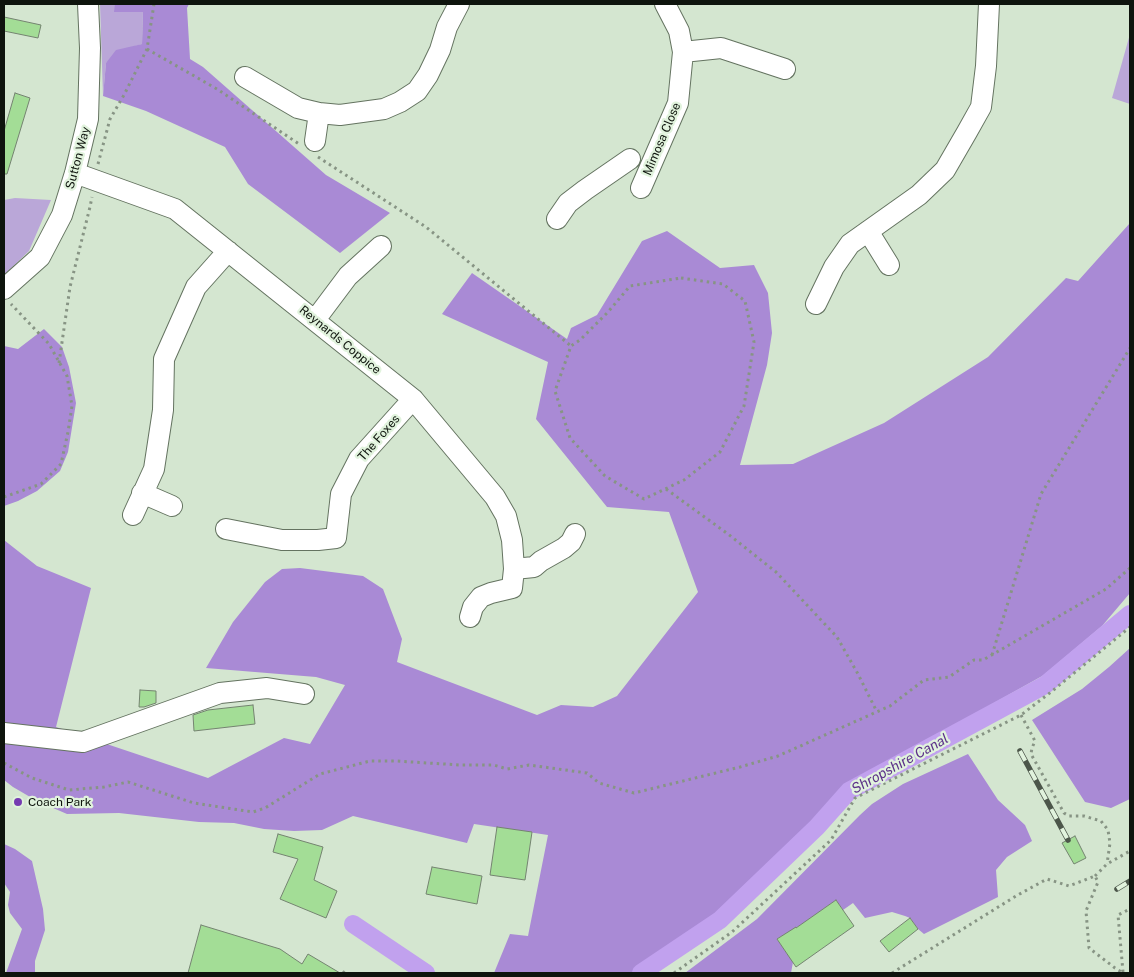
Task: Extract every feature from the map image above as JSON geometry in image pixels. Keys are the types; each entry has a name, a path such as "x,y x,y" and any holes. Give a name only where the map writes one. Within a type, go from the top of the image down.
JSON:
{"street":[{"name":"Sutton Way","path":"7,296 40,257 62,215 75,172 88,119 90,48 88,4"},
{"path":"245,77 298,108 318,113 340,115 384,109 417,92 428,76 458,4"},
{"name":"Mimosa Close","path":"641,188 678,103 683,52 679,31 665,4"},
{"path":"816,304 834,267 850,244 919,195 945,170 981,107 986,66 989,4"},
{"path":"683,52 721,48 785,69"},
{"path":"310,147 318,113"},
{"path":"557,219 568,203 626,158 651,167"},
{"name":"Reynards Coppice","path":"75,172 176,209 413,399 494,497 506,516 520,574"},
{"path":"868,231 889,265"},
{"path":"315,320 348,276 381,246"},
{"path":"133,515 154,469 163,410 164,359 196,287 228,251"},
{"name":"The Foxes","path":"226,529 282,540 336,538 341,494 359,459 413,399"},
{"path":"142,493 172,506"},
{"path":"470,617 473,607 481,597 491,593 564,548 571,542 575,534"},
{"path":"4,733 83,742 220,693 267,688 304,694"}],"path":[{"path":"60,363 70,286 90,207 94,180 110,119 146,49 154,4"},
{"path":"146,49 218,90 310,147 426,227 571,346"},
{"path":"681,278 723,284 745,301 754,342 744,406 720,452 684,480 644,499 605,476 570,438 556,391 571,346 580,340 608,312 630,286 681,278"},
{"path":"4,497 41,484 61,464 72,406 67,376 49,344 7,296"},
{"path":"992,655 1041,494 1130,348"},
{"path":"666,489 776,572 837,637 877,712"},
{"path":"4,764 32,778 70,790 104,787 128,782 194,803 253,812 266,808 320,774 370,761 494,765 507,769 529,765 587,773 599,783 634,793 778,756 877,712 890,706 924,680 948,677 974,660 983,660 992,655 1106,589 1130,568"},
{"path":"674,973 732,932 831,840 855,798 1021,715 1130,627"},
{"path":"1021,715 1035,740 1031,754 1064,813 1068,816 1084,816 1101,821 1108,830 1110,843 1108,864"},
{"path":"892,973 1016,896 1047,879 1069,886 1095,876 1108,864 1130,851"},
{"path":"1095,876 1098,882 1086,911 1089,948 1123,973"},
{"path":"1123,973 1118,915 1130,909"}],"shaded area":[{"path":"100,4 115,4 115,12 143,11 142,44 132,47 106,63 103,96"},
{"path":"115,4 189,4 187,8 190,59 203,67 326,175 390,213 340,253 248,184 225,147 146,111 103,96 106,63 116,50 142,44 143,12 114,12"},
{"path":"1130,34 1130,104 1112,98"},
{"path":"15,198 51,200 29,251 4,275 4,200"},
{"path":"1130,223 1130,593 1102,626 1044,675 876,769 832,798 787,857 716,920 638,971 632,973 494,973 510,934 528,936 548,835 474,824 467,843 353,816 322,830 294,831 264,829 234,823 199,822 119,813 67,814 37,801 4,780 4,540 37,566 91,588 56,727 208,778 284,738 310,744 345,685 316,677 206,668 233,622 265,582 282,569 300,568 363,576 383,589 402,639 397,662 537,715 561,705 593,707 617,696 698,592 669,512 607,507 536,419 548,362 442,314 472,273 567,339 571,328 597,315 642,241 667,231 720,268 754,265 768,293 772,333 767,365 740,465 793,464 884,423 988,357 1066,278 1078,281"},
{"path":"44,329 62,347 69,367 76,403 68,452 60,471 37,491 4,506 4,346 18,349"},
{"path":"1130,648 1130,799 1111,808 1085,802 1032,720 1082,689"},
{"path":"968,754 998,800 1025,825 1032,841 1007,857 996,870 998,897 924,934 910,918 905,916 892,912 865,918 853,903 843,910 836,900 804,923 777,939 793,962 791,973 685,973 757,919 872,804 903,784"},
{"path":"4,844 32,861 43,909 45,930 35,961 35,973 6,973 22,929 10,913 8,905 10,892 4,883"}],"building":[{"path":"4,17 41,25 38,38 4,31"},
{"path":"15,93 30,98 7,174 4,174 4,131"},
{"path":"140,690 156,691 156,703 139,707"},
{"path":"253,705 255,724 194,731 193,715 208,710"},
{"path":"497,827 532,832 525,880 490,875"},
{"path":"278,834 323,847 314,880 337,891 326,918 280,899 298,859 273,852"},
{"path":"1075,836 1086,858 1074,864 1062,843"},
{"path":"432,867 482,876 477,904 426,894"},
{"path":"836,900 854,926 796,967 777,939"},
{"path":"910,918 918,929 889,952 880,941"},
{"path":"201,925 280,949 302,964 308,954 340,973 188,973"}],"waterway":[{"name":"Shropshire Canal","path":"641,973 720,920 817,827 849,791 1045,685 1130,614"},
{"name":"Shropshire Canal","path":"353,924 426,973"}],"railway":[{"path":"1020,751 1068,840"},
{"path":"1117,889 1130,881"}],"place":[{"name":"Coach Park","path":"18,802"}]}
